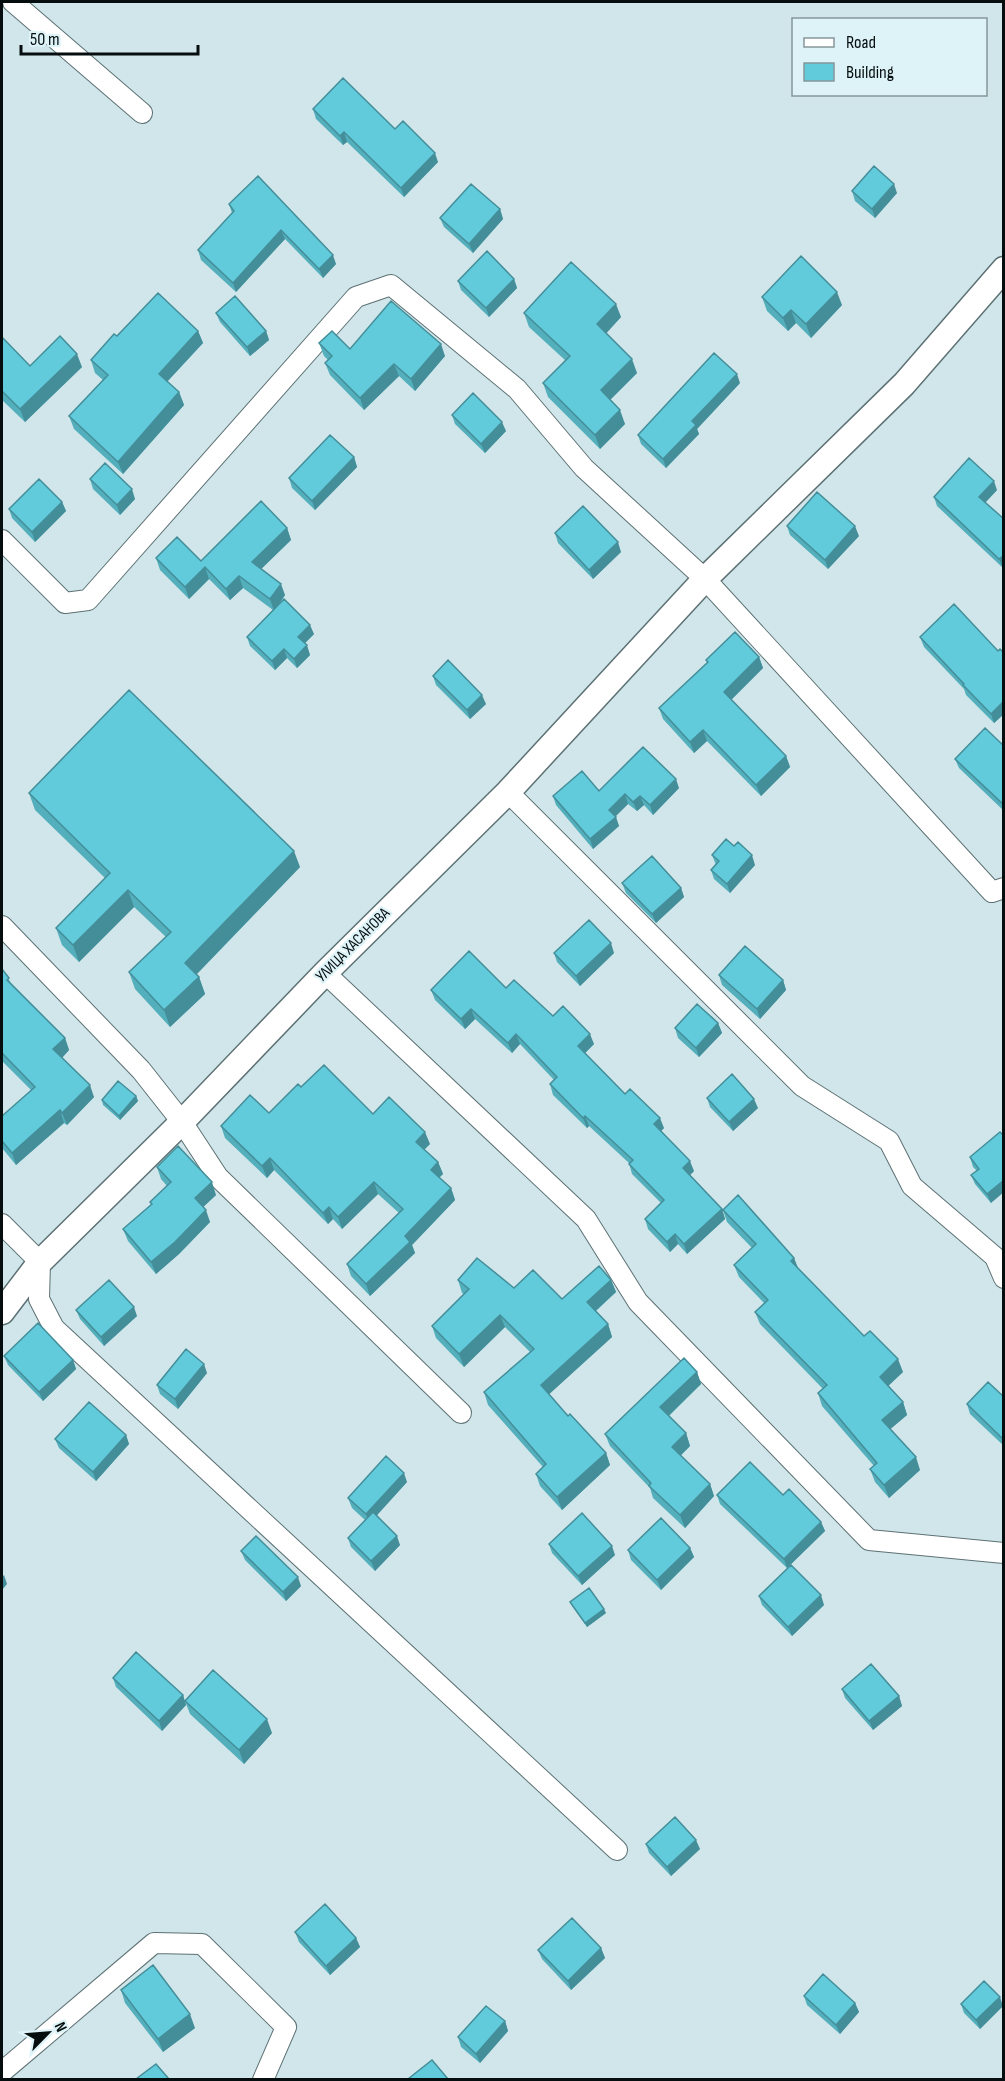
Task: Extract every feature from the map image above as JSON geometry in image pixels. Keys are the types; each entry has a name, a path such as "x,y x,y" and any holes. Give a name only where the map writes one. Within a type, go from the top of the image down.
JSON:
{"street":[{"path":"13,2 142,113"},
{"name":"УЛИЦА ХАСАНОВА","path":"2,1312 39,1262 182,1122 325,973 508,792 705,579 904,384 1004,269"},
{"path":"5,551 65,603 88,600 356,297 391,285 517,389 584,468 705,579 1000,892"},
{"path":"508,792 802,1086 889,1141 912,1186 995,1257 1004,1278"},
{"path":"2,926 141,1070 182,1122 218,1177 461,1413"},
{"path":"325,973 586,1219 638,1302 869,1540 1004,1553"},
{"path":"2,1224 39,1262 39,1299 54,1328 617,1850"},
{"path":"2,2072 154,1943 202,1944 286,2026 263,2079"}],"building":[{"path":"343,78 395,129 403,121 435,153 401,188 344,132 340,136 313,109"},
{"path":"874,166 894,184 872,209 852,191"},
{"path":"258,176 333,255 319,269 281,230 233,283 198,250 234,211 229,204"},
{"path":"471,184 500,209 469,244 440,218"},
{"path":"487,251 514,279 486,308 458,281"},
{"path":"801,256 837,292 806,324 791,310 783,318 762,297"},
{"path":"571,262 616,304 597,324 632,359 601,390 620,410 595,435 543,383 570,356 524,313"},
{"path":"158,293 198,331 159,374 179,392 118,462 69,416 108,375 91,360 114,334 117,336"},
{"path":"235,296 266,331 247,347 216,313"},
{"path":"391,301 441,344 411,379 394,364 360,398 325,363 332,356 319,343 332,331 350,349"},
{"path":"60,336 77,354 20,409 2,391 2,337 30,366"},
{"path":"714,353 737,374 692,421 696,425 663,459 638,435"},
{"path":"473,393 502,422 481,444 452,415"},
{"path":"330,435 354,457 312,501 289,478"},
{"path":"969,458 994,481 979,497 1004,519 1004,555 999,559 934,497"},
{"path":"105,463 132,489 117,505 90,479"},
{"path":"39,479 62,502 32,532 9,509"},
{"path":"817,492 855,526 825,560 787,526"},
{"path":"261,501 287,528 252,562 281,584 270,599 239,576 226,589 205,567 185,587 156,558 177,537 201,561"},
{"path":"583,506 618,542 589,570 555,533"},
{"path":"284,599 310,625 298,637 307,645 294,659 284,649 272,661 247,637"},
{"path":"954,604 998,651 1000,649 1004,653 1004,701 991,714 920,637"},
{"path":"735,632 759,657 724,692 786,756 756,785 703,730 690,742 659,708 708,662 706,660"},
{"path":"448,660 482,695 467,710 433,676"},
{"path":"129,690 294,851 185,963 199,977 164,1010 129,972 171,932 128,890 73,945 56,928 110,873 29,793"},
{"path":"985,728 1004,746 1004,805 955,759"},
{"path":"643,747 676,779 650,805 640,796 633,802 625,794 609,810 616,817 590,839 553,796 582,771 599,791"},
{"path":"726,839 734,846 738,842 752,855 727,884 711,870 719,861 712,855"},
{"path":"652,856 681,888 652,914 622,883"},
{"path":"589,920 611,943 576,976 554,953"},
{"path":"745,946 783,980 757,1009 719,975"},
{"path":"469,951 506,988 514,980 553,1016 563,1006 590,1034 578,1046 625,1094 630,1089 660,1118 654,1124 690,1161 683,1168 722,1209 684,1244 675,1234 667,1242 645,1219 664,1200 629,1164 633,1160 585,1116 583,1118 550,1084 557,1077 516,1034 508,1043 471,1009 461,1019 431,990"},
{"path":"2,969 9,978 7,980 65,1038 53,1049 90,1085 62,1113 60,1110 12,1153 2,1141 2,1116 35,1087 2,1053"},
{"path":"697,1004 718,1023 696,1048 675,1028"},
{"path":"324,1065 373,1114 389,1097 425,1132 416,1142 438,1162 431,1170 451,1188 405,1236 410,1242 366,1284 347,1264 403,1209 374,1182 338,1217 329,1207 323,1213 270,1158 262,1166 221,1126 250,1095 269,1113 298,1084 301,1087"},
{"path":"732,1074 754,1099 729,1122 707,1098"},
{"path":"118,1081 136,1096 119,1116 102,1100"},
{"path":"1000,1132 1004,1136 1004,1180 987,1194 971,1175 979,1169 970,1157"},
{"path":"178,1146 212,1182 195,1198 206,1210 175,1242 151,1262 123,1229 152,1204 150,1202 171,1182 157,1167"},
{"path":"738,1195 794,1258 791,1261 864,1336 870,1331 898,1359 880,1377 903,1402 882,1420 916,1457 884,1485 870,1469 877,1463 818,1393 827,1385 755,1312 768,1300 734,1265 756,1244 723,1210"},
{"path":"477,1258 514,1288 533,1270 562,1299 599,1266 611,1280 587,1302 608,1324 541,1385 568,1416 570,1414 606,1453 557,1497 536,1474 546,1464 484,1392 534,1349 500,1315 459,1354 432,1326 469,1289 458,1280"},
{"path":"109,1280 134,1307 101,1337 76,1310"},
{"path":"38,1323 73,1360 39,1392 4,1356"},
{"path":"186,1349 204,1364 175,1399 157,1385"},
{"path":"684,1358 697,1372 660,1407 686,1433 672,1447 710,1484 680,1515 649,1486 651,1483 605,1434"},
{"path":"988,1382 1004,1397 1004,1440 967,1404"},
{"path":"89,1402 126,1435 93,1472 55,1439"},
{"path":"386,1456 404,1473 366,1514 348,1498"},
{"path":"750,1462 783,1495 789,1489 821,1522 784,1559 717,1495"},
{"path":"373,1512 397,1536 371,1561 348,1538"},
{"path":"582,1513 612,1546 578,1576 549,1544"},
{"path":"661,1518 690,1548 657,1580 628,1550"},
{"path":"256,1536 298,1577 283,1592 241,1551"},
{"path":"791,1565 821,1595 788,1627 759,1596"},
{"path":"589,1588 604,1609 585,1623 570,1602"},
{"path":"136,1652 183,1695 159,1721 113,1678"},
{"path":"871,1664 899,1696 869,1721 842,1689"},
{"path":"213,1670 267,1719 239,1750 185,1701"},
{"path":"675,1817 696,1840 667,1867 646,1844"},
{"path":"325,1904 356,1938 326,1966 295,1932"},
{"path":"572,1918 601,1948 568,1981 538,1950"},
{"path":"153,1965 190,2014 158,2039 121,1990"},
{"path":"823,1974 855,2003 836,2025 804,1996"},
{"path":"984,1981 1000,1997 976,2020 961,2004"},
{"path":"486,2006 505,2021 476,2054 458,2037"},
{"path":"432,2060 448,2079 408,2079"},
{"path":"156,2064 169,2079 136,2079"}]}
